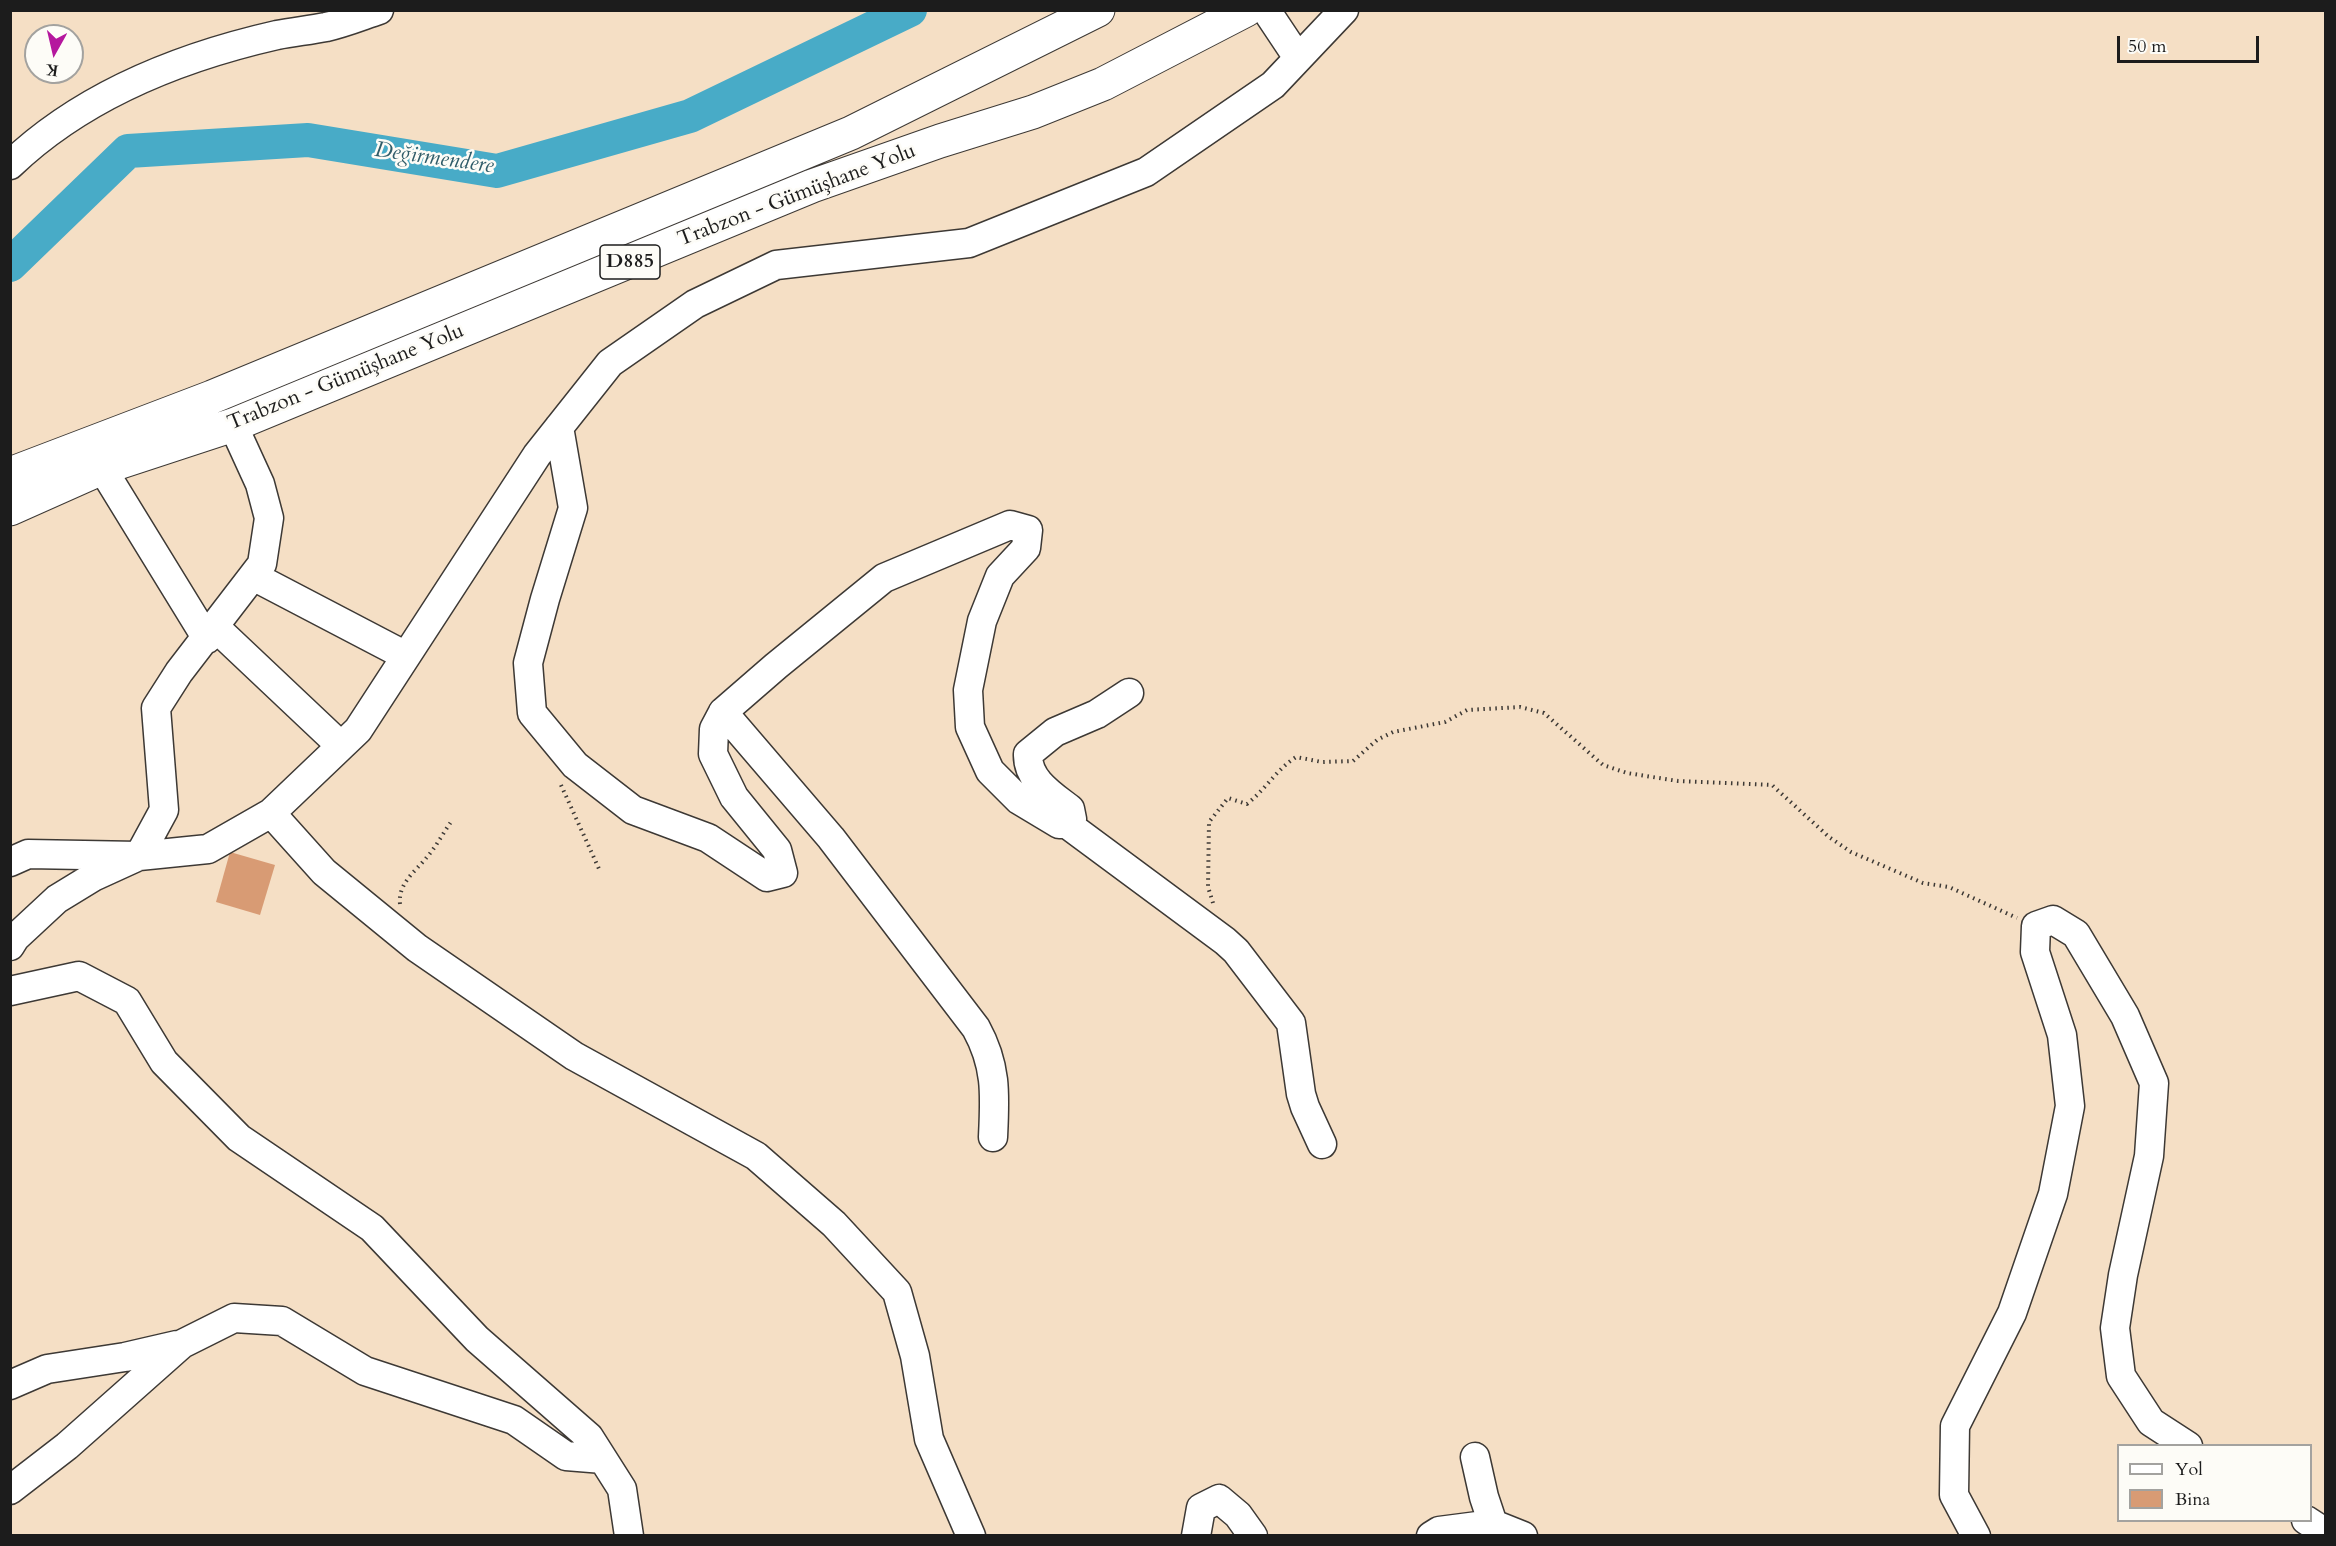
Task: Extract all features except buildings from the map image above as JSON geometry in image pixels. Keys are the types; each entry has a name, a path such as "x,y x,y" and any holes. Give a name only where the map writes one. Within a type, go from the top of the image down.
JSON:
{"highway":[{"name":"Trabzon - Gümüşhane Yolu","path":"10,474 212,397 850,133 1098,10"},
{"name":"Trabzon - Gümüşhane Yolu","path":"10,509 102,468 233,424 812,186 1053,104 1103,84 1246,10"}],"street":[{"path":"10,165 39,140 85,107 158,71 183,61 277,35 326,27 378,10"},
{"path":"1266,10 1299,58"},
{"path":"10,862 28,854 139,856 208,849 271,813 358,730 537,454 610,363 695,304 776,265 969,243 1146,172 1273,85 1336,14"},
{"path":"10,946 15,938 57,899 93,877 139,856 164,810 156,708 179,672 262,564 269,518 260,483 233,424"},
{"path":"559,427 573,508 528,663 532,713 575,765 633,810 708,838 767,877 783,873 777,850 734,797 713,754 714,729 723,712 884,578 1010,525 1028,530 1026,548 1000,576 982,621 968,690 970,727 990,771 1019,800 1059,824 1067,824 1236,951 1291,1023 1303,1101 1322,1144"},
{"path":"102,468 211,633 341,746"},
{"path":"253,576 406,656"},
{"path":"1067,824 1072,819 1070,809 1042,787 1028,766 1028,754 1055,732 1097,714 1129,693"},
{"path":"723,712 831,838 976,1028 989,1055 992,1068 995,1095 993,1137"},
{"path":"271,813 324,872 417,948 574,1056 756,1156 834,1224 897,1292 915,1356 929,1439 971,1536"},
{"path":"1976,1536 1954,1495 1955,1426 2012,1313 2053,1194 2070,1106 2062,1035 2035,952 2036,926 2053,920 2076,934 2125,1016 2154,1083 2148,1156 2123,1275 2115,1328 2121,1376 2151,1422 2185,1444"},
{"path":"10,991 79,976 127,1001 164,1062 239,1138 372,1228 477,1339 589,1437 622,1489 629,1536"},
{"path":"10,1385 47,1369 125,1357 182,1344 234,1318 282,1321 365,1371 514,1420 566,1455 603,1459"},
{"path":"10,1490 68,1446 182,1344"},
{"path":"1475,1457 1493,1524"},
{"path":"1196,1536 1201,1508 1219,1498 1238,1515 1253,1536"},
{"path":"2308,1522 2325,1533"},
{"path":"1431,1536 1439,1531 1493,1524 1523,1536"}],"path":[{"path":"1225,941 1208,887 1209,822 1228,798 1247,804 1284,765 1296,757 1322,762 1353,761 1377,740 1393,732 1445,722 1467,710 1520,707 1544,713 1603,765 1627,773 1678,781 1772,785 1829,837 1851,852 1923,883 1949,887 2036,926"},
{"path":"559,780 600,871"},
{"path":"400,912 399,898 403,886 410,875 429,856 451,822"}],"waterway":[{"name":"Değirmendere","path":"10,265 128,151 308,140 497,171 690,116 910,10"}]}
